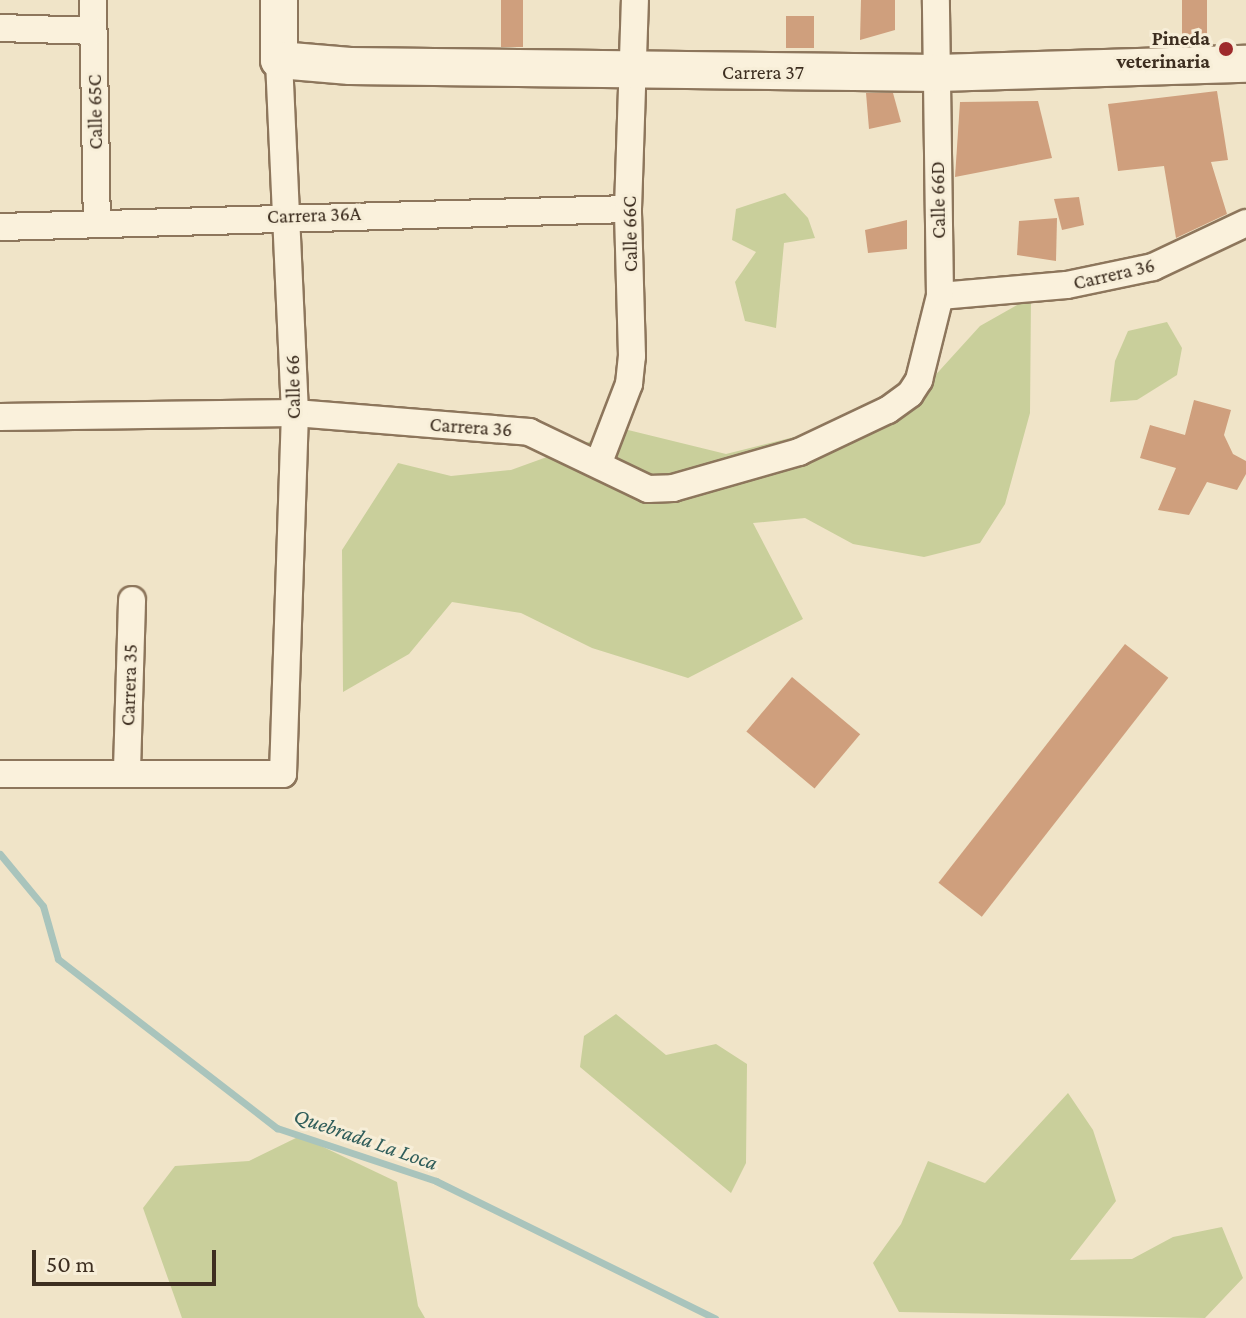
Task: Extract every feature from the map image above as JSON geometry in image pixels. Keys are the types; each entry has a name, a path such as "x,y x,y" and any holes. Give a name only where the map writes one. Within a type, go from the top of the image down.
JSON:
{"street":[{"name":"Calle 65C","path":"93,0 97,224"},
{"name":"Calle 66","path":"127,770 283,774 295,413 279,0"},
{"name":"Calle 66C","path":"599,462 629,384 632,356 628,209 635,0"},
{"name":"Calle 66D","path":"910,394 919,380 940,296 936,0"},
{"path":"0,28 93,31"},
{"name":"Carrera 37","path":"279,60 350,66 634,66 718,73 938,73 1246,64"},
{"name":"Carrera 36A","path":"0,227 289,215 628,209"},
{"name":"Carrera 36","path":"940,296 1067,285 1153,267 1240,228"},
{"name":"Carrera 36","path":"0,417 295,413 529,432 599,462 648,489 673,488 799,452 910,394"},
{"name":"Carrera 35","path":"127,770 132,600"},
{"path":"0,774 127,770"}],"green space":[{"path":"785,193 808,218 815,238 784,243 776,328 745,321 735,282 756,252 732,240 736,209"},
{"path":"1031,297 1030,413 1005,504 980,543 924,557 853,544 805,518 753,523 803,619 688,678 592,648 521,613 452,602 409,654 343,692 342,550 398,463 451,476 511,470 624,429 726,454 794,437 869,430 930,381 980,326"},
{"path":"1167,322 1182,348 1177,375 1137,400 1110,402 1115,361 1128,331"},
{"path":"616,1014 666,1055 716,1044 747,1064 746,1163 731,1193 580,1067 584,1036"},
{"path":"1068,1093 1093,1130 1116,1201 1070,1260 1132,1259 1173,1237 1222,1227 1243,1278 1205,1318 899,1312 873,1263 901,1224 928,1161 985,1183"},
{"path":"300,1136 397,1182 418,1306 425,1318 182,1318 143,1208 175,1166 249,1161"}],"building":[{"path":"501,0 523,0 523,47 501,47"},
{"path":"861,0 895,0 895,30 860,40"},
{"path":"1182,0 1207,0 1207,45 1182,45"},
{"path":"786,16 814,16 814,48 786,48"},
{"path":"1217,91 1228,160 1211,162 1227,214 1176,238 1164,166 1118,171 1108,104"},
{"path":"866,93 893,93 901,122 869,129"},
{"path":"1038,101 1052,158 955,177 960,102"},
{"path":"1079,197 1084,225 1062,230 1054,199"},
{"path":"1057,218 1056,261 1017,255 1019,221"},
{"path":"907,220 907,249 868,253 865,230"},
{"path":"1194,400 1231,410 1224,435 1233,454 1246,461 1246,474 1237,490 1207,482 1189,515 1158,510 1176,468 1140,458 1150,425 1185,435"},
{"path":"1125,644 1168,678 982,917 938,883"},
{"path":"792,677 860,734 815,789 746,731"}],"waterway":[{"name":"Quebrada La Loca","path":"0,854 43,906 58,959 277,1128 436,1181 715,1318"}],"place":[{"name":"Pineda veterinaria","path":"1226,49"}]}
